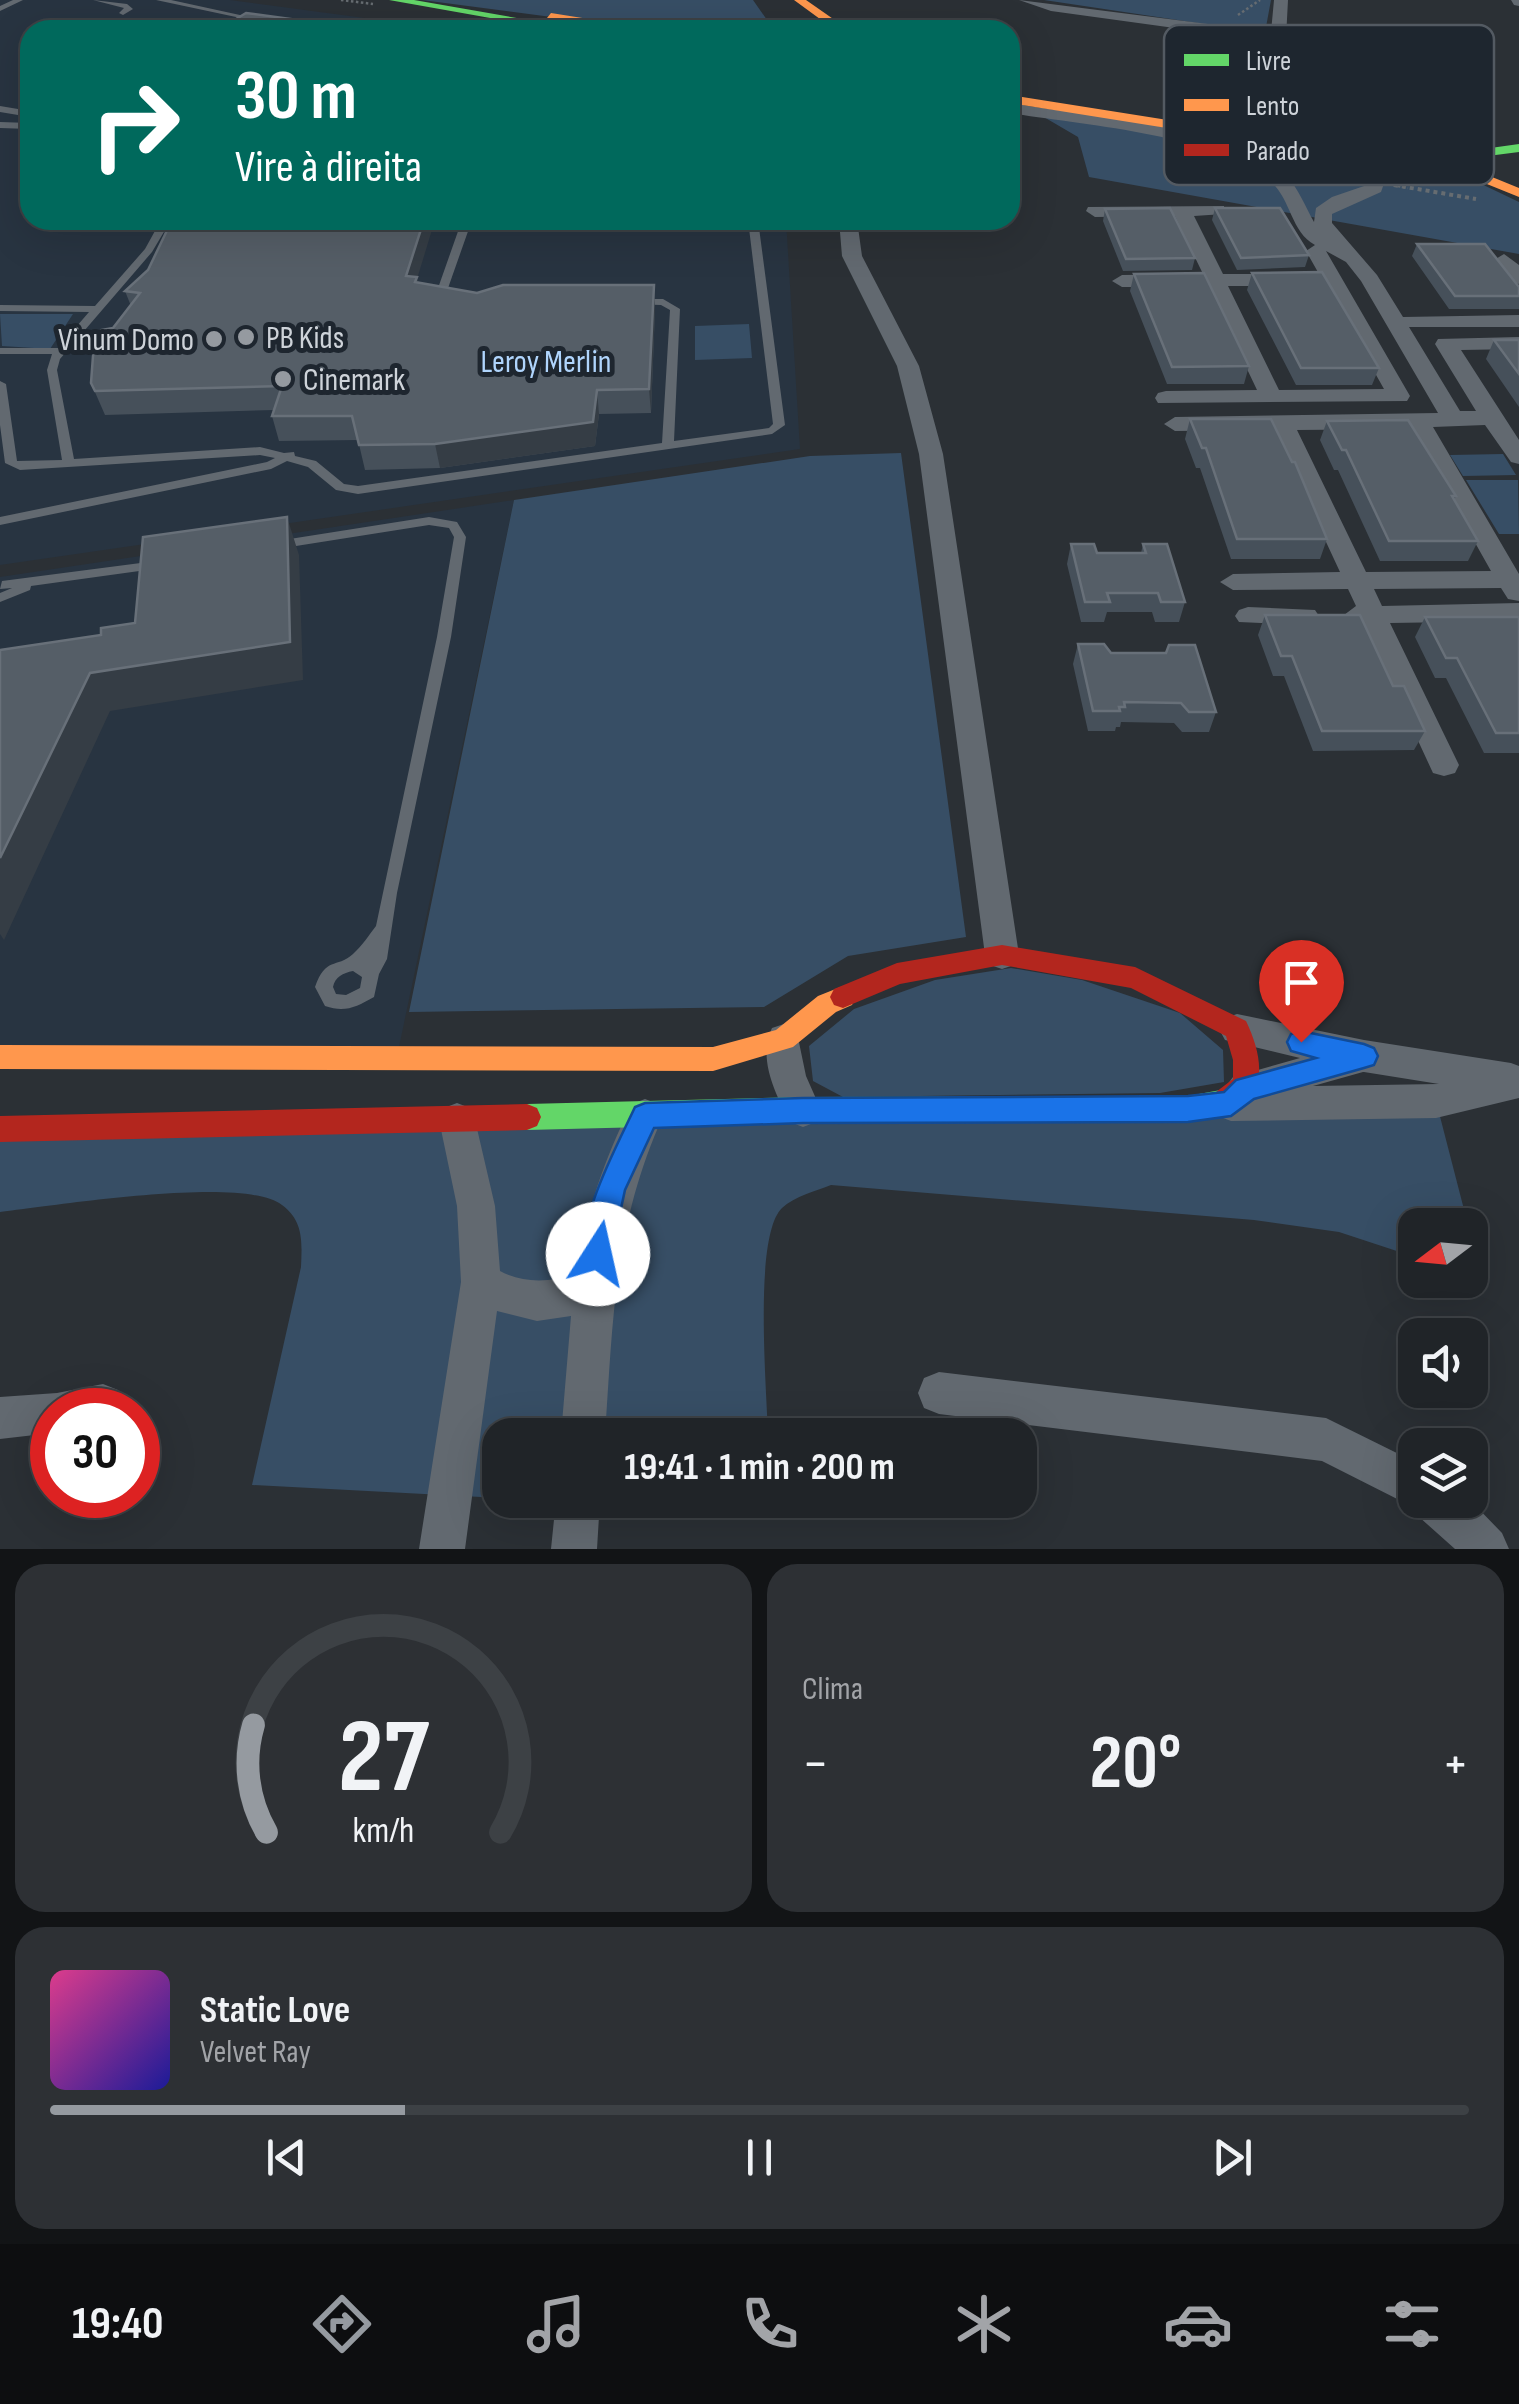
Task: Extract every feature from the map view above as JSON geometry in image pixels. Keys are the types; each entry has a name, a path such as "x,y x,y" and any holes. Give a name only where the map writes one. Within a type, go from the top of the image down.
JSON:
{"street":[{"path":"394,0 524,20"},
{"path":"461,0 530,20"},
{"path":"776,0 793,20"},
{"path":"799,0 828,20"},
{"path":"1026,0 1051,8 1180,25"},
{"path":"1279,25 1281,0"},
{"path":"1020,82 1164,106"},
{"path":"1020,101 1164,123"},
{"path":"1020,110 1164,135"},
{"path":"1494,156 1519,148"},
{"path":"1494,178 1519,194"},
{"path":"1281,185 1290,193 1310,235 1354,258"},
{"path":"1376,185 1339,201 1323,212 1321,220 1370,279 1453,418"},
{"path":"1290,193 1339,201"},
{"path":"1182,210 1272,398"},
{"path":"1096,211 1217,210"},
{"path":"849,230 852,256 864,286 908,366 930,454 1002,955"},
{"path":"1166,398 1400,396 1316,251"},
{"path":"1504,260 1519,278"},
{"path":"1122,281 1370,279"},
{"path":"1411,321 1519,320"},
{"path":"1519,343 1446,344 1519,458"},
{"path":"1175,424 1402,423 1416,418 1492,418"},
{"path":"1416,418 1514,587"},
{"path":"1282,424 1444,765"},
{"path":"1232,582 1355,580 1514,587"},
{"path":"1248,616 1519,612"},
{"path":"0,1057 713,1059 784,1039 827,1004 897,974 1002,955 1135,978 1237,1029 1364,1056 1519,1081"},
{"path":"1237,1029 1251,1062 1238,1096"},
{"path":"784,1039 787,1076 803,1110"},
{"path":"0,1130 803,1110 1188,1109 1364,1056"},
{"path":"1238,1096 1436,1101 1519,1081"},
{"path":"585,1418 598,1254 611,1189 645,1116"},
{"path":"442,1549 480,1282 476,1206 457,1120"},
{"path":"480,1282 508,1297 542,1302 561,1300 596,1287"},
{"path":"939,1393 1326,1440 1398,1477"},
{"path":"0,1418 30,1415"},
{"path":"574,1549 577,1518"},
{"path":"1457,1518 1486,1549"}],"lane":[{"path":"0,9 18,0"},
{"path":"89,8 98,0 126,6 129,9 123,13"},
{"path":"160,0 263,20"},
{"path":"68,463 52,370 60,352 149,250 160,230"},
{"path":"463,230 442,291 446,299 467,304"},
{"path":"0,384 11,463 260,451 312,464 340,487 358,490 772,430 779,425 754,230"},
{"path":"627,302 663,302 675,309 668,447"},
{"path":"0,308 97,309"},
{"path":"0,351 60,352"},
{"path":"0,521 271,466 290,456"},
{"path":"258,548 408,522 440,521 458,530 457,566 444,637 379,959 363,968"},
{"path":"0,592 174,562"}],"shaded area":[{"path":"0,0 230,0 379,20 20,20 20,230 787,230 800,449 0,565"},
{"path":"422,0 753,0 767,20 574,20"},
{"path":"1044,0 1271,0 1266,25 1211,25"},
{"path":"1025,106 1164,129 1164,185 1483,185 1519,202 1519,254 1089,177 1078,137"},
{"path":"0,314 73,314 50,349 2,346"},
{"path":"749,324 752,358 695,360 695,326"},
{"path":"901,453 966,937 848,956 764,1007 409,1012 514,500 810,456"},
{"path":"1503,454 1516,475 1463,476 1450,455"},
{"path":"1466,480 1518,480 1519,534 1499,534"},
{"path":"514,500 399,1047 0,1047 0,577"},
{"path":"1011,968 1082,980 1180,1013 1223,1050 1224,1082 1160,1093 843,1097 813,1081 809,1046 854,1009 935,980"},
{"path":"1436,1101 1464,1208 1398,1208 1398,1251 1339,1232 1254,1220 831,1185 793,1200 782,1208 773,1224 765,1280 767,1418 482,1418 482,1497 252,1485 301,1267 301,1241 294,1218 282,1205 261,1196 190,1192 0,1212 0,1130"}],"building":[{"path":"246,13 297,20 234,20"},
{"path":"1170,208 1195,258 1126,259 1105,209"},
{"path":"1215,208 1280,208 1309,255 1241,258"},
{"path":"167,230 421,230 406,276 417,277 415,282 477,293 503,285 654,285 649,389 597,390 593,422 435,444 359,445 352,416 272,416 282,386 95,391 91,383 93,356 101,330 113,328 140,293 125,291 148,270"},
{"path":"1417,244 1485,244 1519,287 1519,296 1455,296"},
{"path":"1322,272 1379,368 1301,368 1252,273"},
{"path":"1204,273 1249,366 1172,367 1134,274"},
{"path":"1494,340 1519,340 1519,374"},
{"path":"1190,419 1271,419 1295,462 1327,539 1237,539 1206,448 1202,448"},
{"path":"1408,420 1456,496 1452,496 1478,541 1389,541 1346,450 1342,450 1327,421"},
{"path":"287,517 290,642 90,673 0,858 0,650 101,635 101,628 135,623 143,537"},
{"path":"1071,544 1094,544 1097,553 1146,553 1143,544 1167,544 1185,602 1161,602 1158,593 1107,593 1110,602 1085,602"},
{"path":"1265,615 1360,615 1393,686 1404,686 1425,731 1322,731 1292,656 1281,656"},
{"path":"1425,617 1519,617 1519,733 1496,733 1457,658 1446,658"},
{"path":"1078,644 1104,644 1111,653 1166,653 1169,645 1195,645 1216,712 1189,712 1181,703 1124,702 1120,711 1093,711"}],"traffic: fast":[{"path":"394,0 517,20"},
{"path":"1494,151 1519,148"},
{"path":"527,1117 803,1110 1188,1109 1226,1101"}],"traffic: slow":[{"path":"799,0 828,20"},
{"path":"551,16 576,20"},
{"path":"1020,101 1164,123"},
{"path":"1494,182 1519,193"},
{"path":"0,1057 713,1059 784,1039 827,1004 843,997"}],"traffic: jam":[{"path":"843,997 897,974 1002,955 1135,978 1237,1029 1247,1060 1247,1079 1236,1095 1226,1101"},
{"path":"0,1129 527,1117"}],"place":[{"name":"PB Kids","path":"246,337"},
{"name":"Vinum Domo","path":"214,339"},
{"name":"Cinemark","path":"283,379"}],"route":[{"path":"598,1254 611,1189 645,1116 803,1110 1188,1109 1231,1104 1246,1089 1364,1056 1301,1042"}],"park label":[{"name":"Leroy Merlin","path":"546,361"}]}
